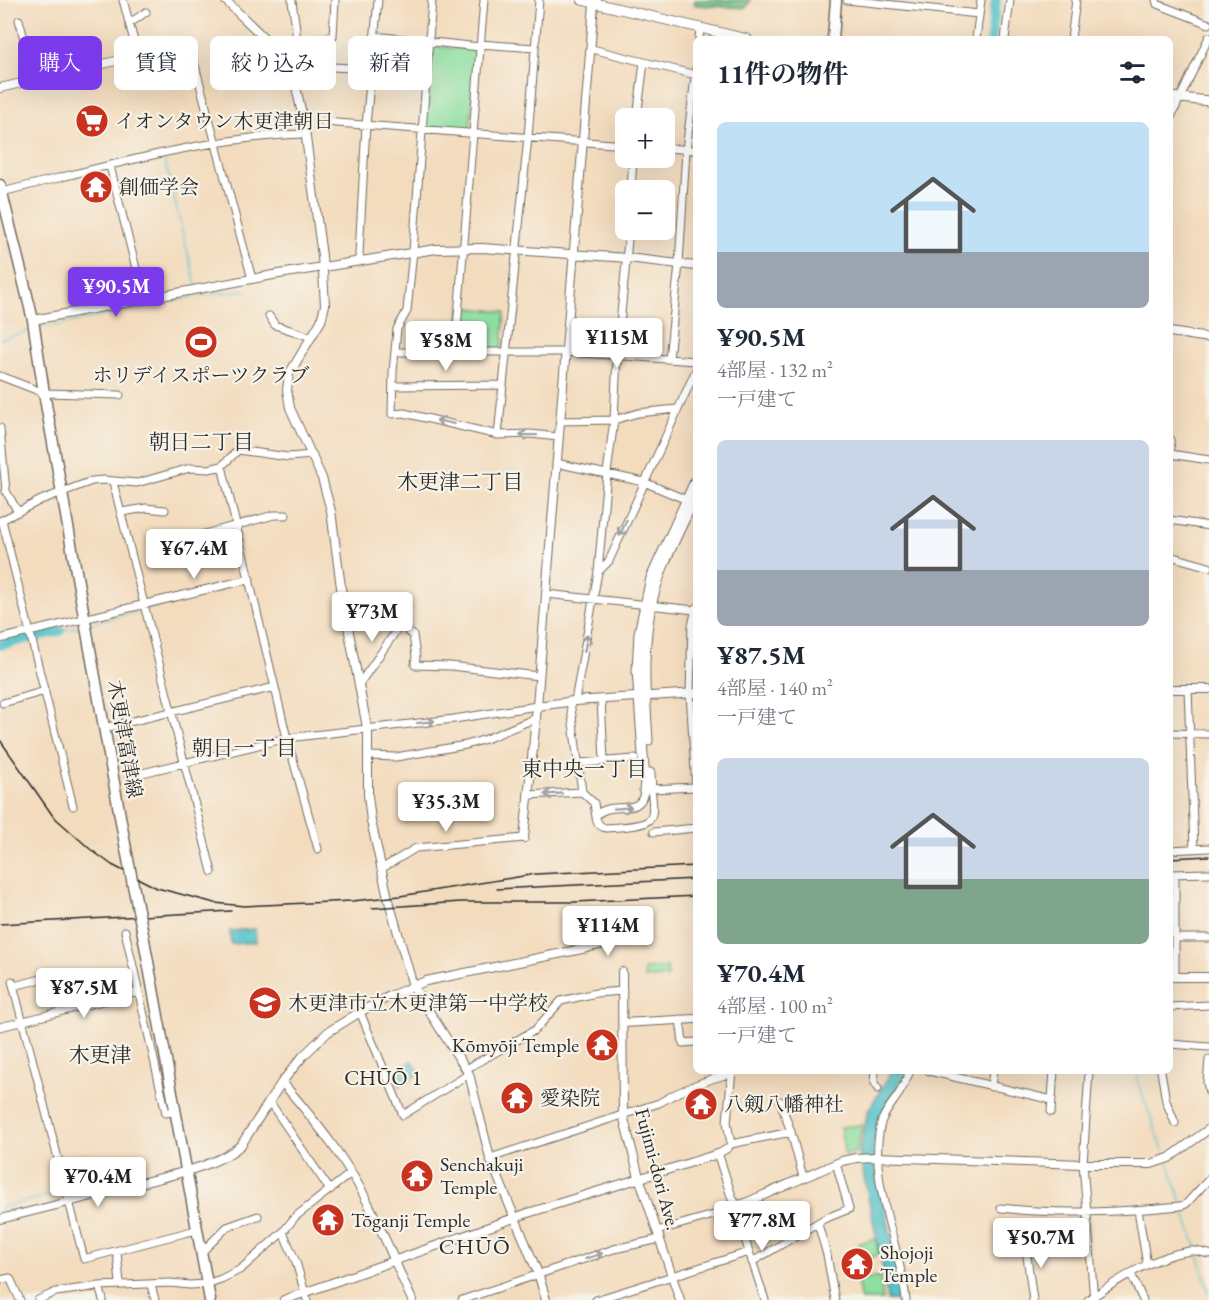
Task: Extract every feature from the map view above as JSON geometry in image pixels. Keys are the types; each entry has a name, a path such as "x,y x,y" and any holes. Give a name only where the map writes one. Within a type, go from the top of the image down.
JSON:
{"main road":[{"path":"582,0 734,36"},
{"path":"833,36 836,0"},
{"path":"1175,97 1209,101"},
{"name":"木更津富津線","path":"1,189 33,320 104,728 210,1300"},
{"path":"648,790 642,696 648,604 693,500"}],"street":[{"path":"123,0 133,36"},
{"path":"225,0 262,36"},
{"path":"292,0 296,36"},
{"path":"333,36 335,0"},
{"path":"374,36 378,0"},
{"path":"429,36 432,0"},
{"path":"455,352 484,0"},
{"path":"498,435 528,137 539,0"},
{"path":"847,0 890,2 979,14"},
{"path":"936,0 936,9"},
{"path":"976,36 981,0"},
{"path":"1005,36 1010,0"},
{"path":"1071,36 1076,0"},
{"path":"1156,0 1157,4 1209,24"},
{"path":"381,869 416,848 524,838 575,255 594,4"},
{"path":"130,23 146,12"},
{"path":"19,20 23,36"},
{"path":"699,36 700,28"},
{"path":"1175,97 1209,38"},
{"path":"432,42 535,48"},
{"path":"592,49 693,74"},
{"path":"638,108 644,62"},
{"path":"198,78 252,279"},
{"path":"0,88 18,84"},
{"path":"297,90 306,134 323,267 325,305 321,321 295,364 287,384 290,408 327,489 346,613 368,728 370,811 381,869 413,986 468,1071 490,1158 539,1276 546,1300"},
{"path":"360,260 358,254 369,90"},
{"path":"425,90 413,251 407,310 397,329 392,414 404,413 498,435 558,436"},
{"path":"669,359 679,264 686,150 693,98"},
{"path":"324,122 615,144"},
{"path":"1,189 215,143 267,135 306,134"},
{"path":"675,149 693,150"},
{"path":"110,166 144,300"},
{"path":"629,240 617,357 614,420 598,572 572,701 582,792 594,803 600,827 643,824 650,819 652,811 648,790"},
{"path":"33,320 413,251 463,248 516,250 628,258 693,266"},
{"path":"269,316 275,325 311,337"},
{"path":"1173,332 1209,338"},
{"path":"395,352 566,352 693,361"},
{"path":"0,376 44,393 120,395"},
{"path":"598,572 609,561 693,376"},
{"path":"393,386 502,384"},
{"path":"560,421 614,420 638,413 676,409"},
{"path":"0,428 6,491 18,512"},
{"path":"73,806 1,520 92,481 137,483 190,468 209,469 222,466 238,450 288,457 313,455"},
{"path":"1173,454 1209,460"},
{"path":"556,463 644,482 693,500"},
{"path":"222,466 287,738 318,849"},
{"path":"113,482 212,872"},
{"path":"122,512 146,508 165,510"},
{"path":"201,535 274,515 286,515"},
{"path":"1173,520 1209,526"},
{"path":"1173,557 1209,567"},
{"path":"0,639 250,579"},
{"path":"546,594 693,609"},
{"path":"346,613 400,598 408,632 413,635 415,665 450,666 539,676"},
{"path":"360,683 405,618"},
{"path":"130,776 287,738 454,719 572,701 693,693 693,645"},
{"path":"104,728 275,687"},
{"path":"1173,689 1209,690"},
{"path":"1188,689 1194,849"},
{"path":"3,703 45,691"},
{"path":"601,699 604,761"},
{"path":"369,756 396,757 466,745 536,718"},
{"path":"1173,733 1209,734"},
{"path":"579,764 635,759"},
{"path":"648,790 693,787"},
{"path":"596,816 606,809 633,807 641,801 648,790"},
{"path":"528,795 582,792"},
{"path":"654,832 693,828"},
{"path":"1173,850 1209,848"},
{"path":"1209,873 1173,874 1175,938 1173,977 1209,977"},
{"path":"125,931 166,1113 176,1111"},
{"path":"1175,938 1209,938"},
{"path":"0,1219 187,1170 220,1158 237,1148 294,1065 317,1041 360,1012 413,986 426,981 587,948 620,945"},
{"name":"Fujimi-dori Ave.","path":"622,972 623,1114 639,1178 680,1300"},
{"path":"53,976 13,983 84,1259 196,1230"},
{"path":"360,1012 403,1115 468,1071 535,1030 561,1001 596,993 623,991"},
{"path":"0,1027 138,992"},
{"path":"1173,1007 1209,1005"},
{"path":"680,1019 683,1043 693,1042"},
{"path":"624,1023 693,1019"},
{"path":"1173,1044 1209,1047"},
{"path":"1209,1060 1207,1082 1209,1092"},
{"path":"490,1158 659,1103 678,1091 726,1074"},
{"path":"731,1144 727,1122 732,1074"},
{"path":"875,1074 874,1083 878,1089"},
{"path":"906,1300 876,1157 884,1116 902,1089 909,1074"},
{"path":"941,1074 1052,1100"},
{"path":"991,1087 993,1074"},
{"path":"1051,1112 1054,1074"},
{"path":"1089,1074 1083,1164 1092,1299 1147,1265 1193,1250 1206,1253"},
{"path":"1162,1074 1166,1101 1175,1123"},
{"path":"282,1083 319,1128 351,1173 370,1206 412,1300"},
{"path":"269,1101 330,1190"},
{"path":"780,1101 803,1177"},
{"path":"462,1300 659,1235 736,1207 836,1163 856,1158 1139,1165 1166,1160 1209,1129"},
{"path":"284,1300 306,1296 515,1218 718,1154 731,1144 791,1132"},
{"path":"718,1154 765,1300"},
{"path":"752,1262 824,1219 849,1209 836,1163"},
{"path":"38,1300 56,1292 120,1284 206,1284 241,1269 283,1232 295,1217 351,1173"},
{"path":"1001,1208 1047,1213 1087,1213 1183,1205 1209,1179"},
{"path":"1138,1210 1147,1265"},
{"path":"200,1253 227,1227 258,1216"},
{"path":"818,1224 827,1255 835,1300"},
{"path":"283,1232 306,1296"},
{"path":"1025,1242 1034,1300"},
{"path":"117,1251 120,1284"},
{"path":"596,1300 616,1297 672,1275 749,1252"},
{"path":"1131,1274 1143,1300"},
{"path":"0,1280 10,1278 20,1300"},
{"path":"151,1285 155,1300"},
{"path":"99,1286 103,1300"}],"green space":[{"path":"694,0 750,0 746,8 695,5"},
{"path":"432,46 476,50 470,129 468,131 428,128 425,125 428,90 432,90"},
{"path":"460,307 505,312 502,349 458,349"},
{"path":"667,967 668,977 644,978 644,969"},
{"path":"862,1125 856,1152 845,1156 840,1127"},
{"path":"875,1239 879,1255 863,1259 859,1243"},
{"path":"880,1276 883,1300 861,1300 857,1281"}],"water":[{"path":"255,929 256,942 231,944 230,931"},
{"path":"412,1061 420,1073 400,1086 393,1074"},
{"path":"890,1074 905,1074 878,1124 873,1152 897,1264 902,1300 887,1300 884,1274 859,1152 868,1111"}],"waterway":[{"path":"991,36 996,0"},
{"path":"164,158 196,285"},
{"path":"39,329 198,296 247,290"},
{"path":"0,339 31,331"},
{"path":"149,609 220,590"},
{"path":"91,623 142,611"},
{"path":"60,631 81,626"},
{"path":"0,645 60,631"},
{"path":"1138,1074 1137,1080 1165,1155"},
{"path":"1168,1162 1182,1203"},
{"path":"70,1190 92,1185"},
{"path":"0,1208 62,1192"},
{"path":"1183,1208 1197,1249"},
{"path":"1198,1253 1209,1293"}],"railway":[{"path":"0,740 53,816 90,849 112,865 157,888 215,903 244,906 352,901 400,896 536,874 693,866"},
{"path":"1173,858 1209,856"},
{"path":"497,889 693,879"},
{"path":"372,908 461,902 575,902 693,896"},
{"path":"0,924 231,911"}],"place":[{"name":"イオンタウン木更津朝日","path":"92,121"},
{"name":"創価学会","path":"96,187"},
{"name":"ホリデイスポーツクラブ","path":"201,342"},
{"name":"木更津市立木更津第一中学校","path":"265,1003"},
{"name":"Kōmyōji Temple","path":"602,1045"},
{"name":"愛染院","path":"517,1098"},
{"name":"八剱八幡神社","path":"701,1104"},
{"name":"Senchakuji Temple","path":"417,1176"},
{"name":"Tōganji Temple","path":"328,1220"},
{"name":"Shojoji Temple","path":"857,1264"}],"district":[{"name":"朝日二丁目","path":"201,441"},
{"name":"木更津二丁目","path":"460,481"},
{"name":"朝日一丁目","path":"244,747"},
{"name":"東中央一丁目","path":"584,768"},
{"name":"木更津","path":"100,1054"},
{"name":"CHŪŌ 1","path":"383,1077"},
{"name":"CHŪŌ","path":"475,1246"}]}
